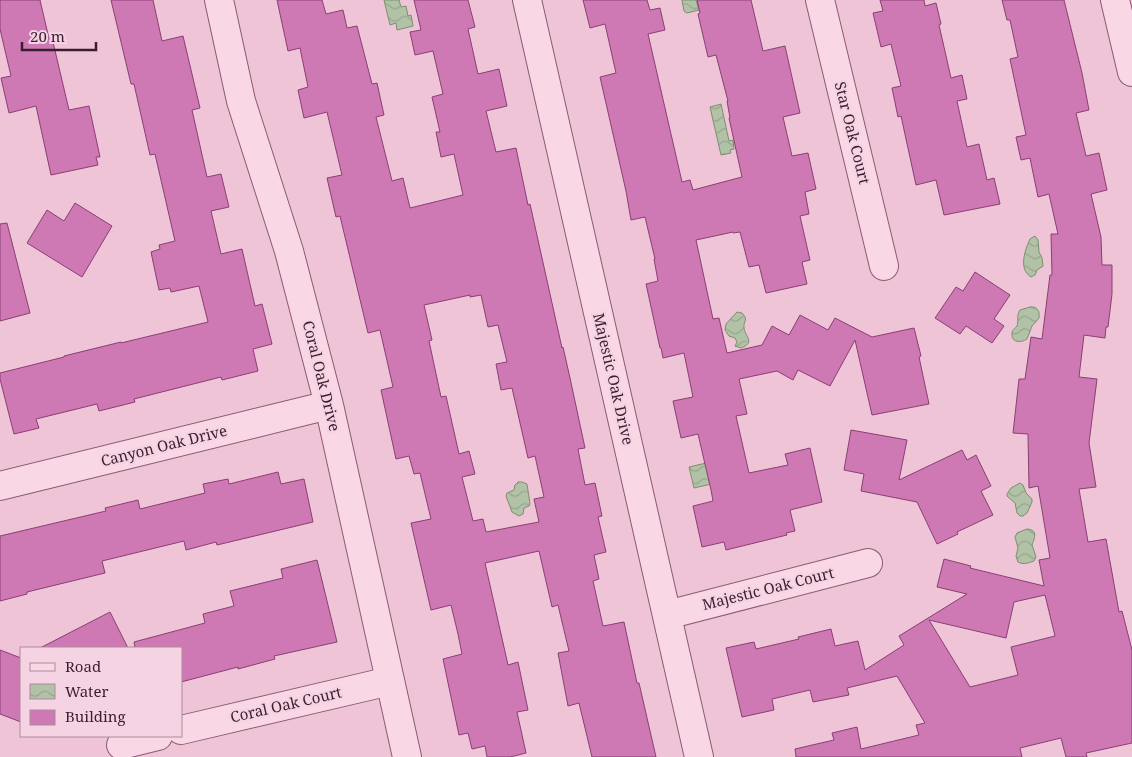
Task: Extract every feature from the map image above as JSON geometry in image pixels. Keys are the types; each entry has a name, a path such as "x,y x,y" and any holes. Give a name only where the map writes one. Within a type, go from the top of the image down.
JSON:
{"street":[{"name":"Coral Oak Drive","path":"219,0 241,101 289,251 329,406 407,757"},
{"name":"Majestic Oak Drive","path":"526,0 699,757"},
{"name":"Star Oak Court","path":"820,0 884,266"},
{"path":"1115,0 1132,72"},
{"name":"Canyon Oak Drive","path":"0,486 329,406"},
{"name":"Majestic Oak Court","path":"667,615 868,563"},
{"name":"Coral Oak Court","path":"182,730 390,681"},
{"path":"121,745 154,737"}],"water":[{"path":"384,0 399,0 401,7 406,6 408,16 411,15 413,26 397,30 396,23 390,25"},
{"path":"682,0 696,0 699,10 687,13 684,11"},
{"path":"721,104 729,141 733,140 734,149 730,150 731,153 721,155 710,107"},
{"path":"1035,236 1038,240 1043,266 1031,277 1025,269 1024,259 1030,239"},
{"path":"1030,307 1038,310 1039,318 1032,326 1027,339 1022,341 1015,340 1012,333 1017,326 1019,312"},
{"path":"737,312 742,313 745,317 744,328 749,341 748,344 741,348 735,346 737,342 735,338 729,336 725,330 726,324"},
{"path":"732,457 737,478 694,488 689,467"},
{"path":"518,482 527,484 530,504 524,508 523,514 519,516 512,512 506,496 507,493 514,490"},
{"path":"1020,483 1032,499 1027,513 1023,516 1017,513 1015,503 1007,496 1011,488"},
{"path":"1027,529 1034,533 1032,545 1036,557 1034,561 1022,563 1018,562 1016,556 1018,548 1015,537 1017,533"}],"building":[{"path":"0,0 40,0 50,43 53,42 69,110 89,106 100,157 96,157 98,165 51,175 36,106 9,113 1,78 11,76 0,29"},
{"path":"111,0 153,0 162,41 183,36 200,108 192,110 207,177 221,174 229,207 211,211 221,254 242,249 255,306 262,304 272,344 253,349 258,371 222,380 221,377 134,399 135,402 99,411 97,404 36,419 39,428 14,434 0,373 208,322 199,286 171,292 170,288 159,290 151,252 160,249 159,245 175,241 155,154 150,155 134,84 131,84"},
{"path":"277,0 322,0 326,14 343,10 347,28 357,26 372,84 377,83 384,115 376,117 392,181 403,178 410,208 463,195 454,154 441,157 436,132 440,132 432,97 443,94 433,51 415,55 410,32 421,30 414,0 468,0 475,27 468,29 478,74 499,69 507,106 486,111 496,152 516,148 585,448 578,449 585,485 595,483 602,516 598,517 606,552 594,555 599,579 593,581 603,626 624,622 656,757 592,757 579,703 568,706 558,653 569,651 558,605 552,607 539,551 485,563 508,665 518,662 528,710 517,712 526,753 510,757 487,757 485,746 472,749 468,733 459,735 443,659 462,654 458,634 451,605 431,610 411,523 431,519 420,473 414,474 409,456 396,459 381,390 393,387 380,330 368,333 340,216 336,217 327,178 342,175 327,112 304,118 298,90 308,87 300,48 288,51","holes":["470,295 470,297 481,295 488,327 498,325 507,362 496,364 501,390 512,388 528,458 535,456 544,497 534,499 539,522 486,532 483,519 473,521 462,477 475,474 469,451 459,454 446,396 441,397 429,341 432,340 424,305"]},
{"path":"583,0 647,0 650,10 660,8 665,30 648,34 682,182 690,180 693,190 742,177 729,118 728,101 716,55 708,57 698,14 700,13 697,0 751,0 763,51 785,46 800,113 783,117 792,156 808,153 816,189 805,192 809,214 800,216 810,260 802,262 807,284 766,293 759,265 749,267 740,232 696,240 713,319 719,318 727,353 762,345 772,326 789,335 800,315 828,330 835,318 872,337 914,328 929,404 872,415 855,340 830,386 798,370 793,380 777,371 739,379 747,414 736,416 749,473 788,465 785,454 810,448 822,502 790,510 795,531 786,533 787,535 726,550 724,542 702,547 693,506 713,501 711,490 698,434 681,438 673,401 693,397 684,353 663,358 660,348 646,284 658,281 655,259 645,217 631,220 600,77 616,73 605,24 590,28"},
{"path":"880,0 924,0 925,6 936,3 951,78 962,75 967,99 957,101 967,147 979,144 987,180 994,178 1000,204 944,215 936,180 916,185 901,116 898,117 892,88 901,86 891,44 881,47 873,13 883,11"},
{"path":"1002,0 1064,0 1089,110 1076,113 1086,156 1099,153 1107,190 1091,194 1101,237 1102,265 1112,265 1112,294 1108,327 1106,327 1105,338 1084,335 1079,377 1097,379 1089,443 1096,487 1079,489 1088,542 1106,539 1119,612 1122,611 1132,650 1132,743 1086,753 1087,757 1066,757 1061,738 1020,748 1022,757 796,757 795,749 834,740 832,733 857,727 861,749 919,735 916,725 925,723 897,676 847,688 849,695 813,702 810,690 772,699 774,710 742,717 726,648 754,642 756,649 831,629 835,646 858,641 865,670 904,645 899,636 967,594 937,587 944,559 971,566 970,568 1044,586 1039,560 1050,558 1038,486 1029,488 1028,434 1013,433 1019,379 1025,379 1031,337 1042,339 1050,275 1052,275 1051,234 1058,234 1049,194 1038,197 1030,158 1021,160 1016,137 1026,135 1010,59 1018,57 1010,20 1007,20","holes":["1045,595 1055,636 1011,647 1018,675 970,687 929,620 1006,638 1014,602"]},
{"path":"75,203 112,226 82,277 27,243 47,210 64,221"},
{"path":"7,223 30,313 0,321 0,224"},
{"path":"975,272 1010,295 994,319 1004,326 992,343 966,326 960,334 935,318 956,287 963,291"},
{"path":"851,430 907,440 899,480 962,450 967,460 976,455 991,486 981,491 993,515 937,544 917,502 861,491 864,474 844,470"},
{"path":"278,472 281,484 304,479 313,522 217,545 216,542 186,550 184,541 102,561 105,573 27,592 27,594 0,601 0,536 106,511 105,508 138,500 140,509 205,493 203,484 228,479 229,484"},
{"path":"317,560 337,642 274,656 275,659 182,682 182,647 135,647 134,642 205,623 203,614 234,606 230,591 283,578 281,569"},
{"path":"110,612 128,647 42,647"},
{"path":"0,650 20,658 20,722 0,714"}]}
